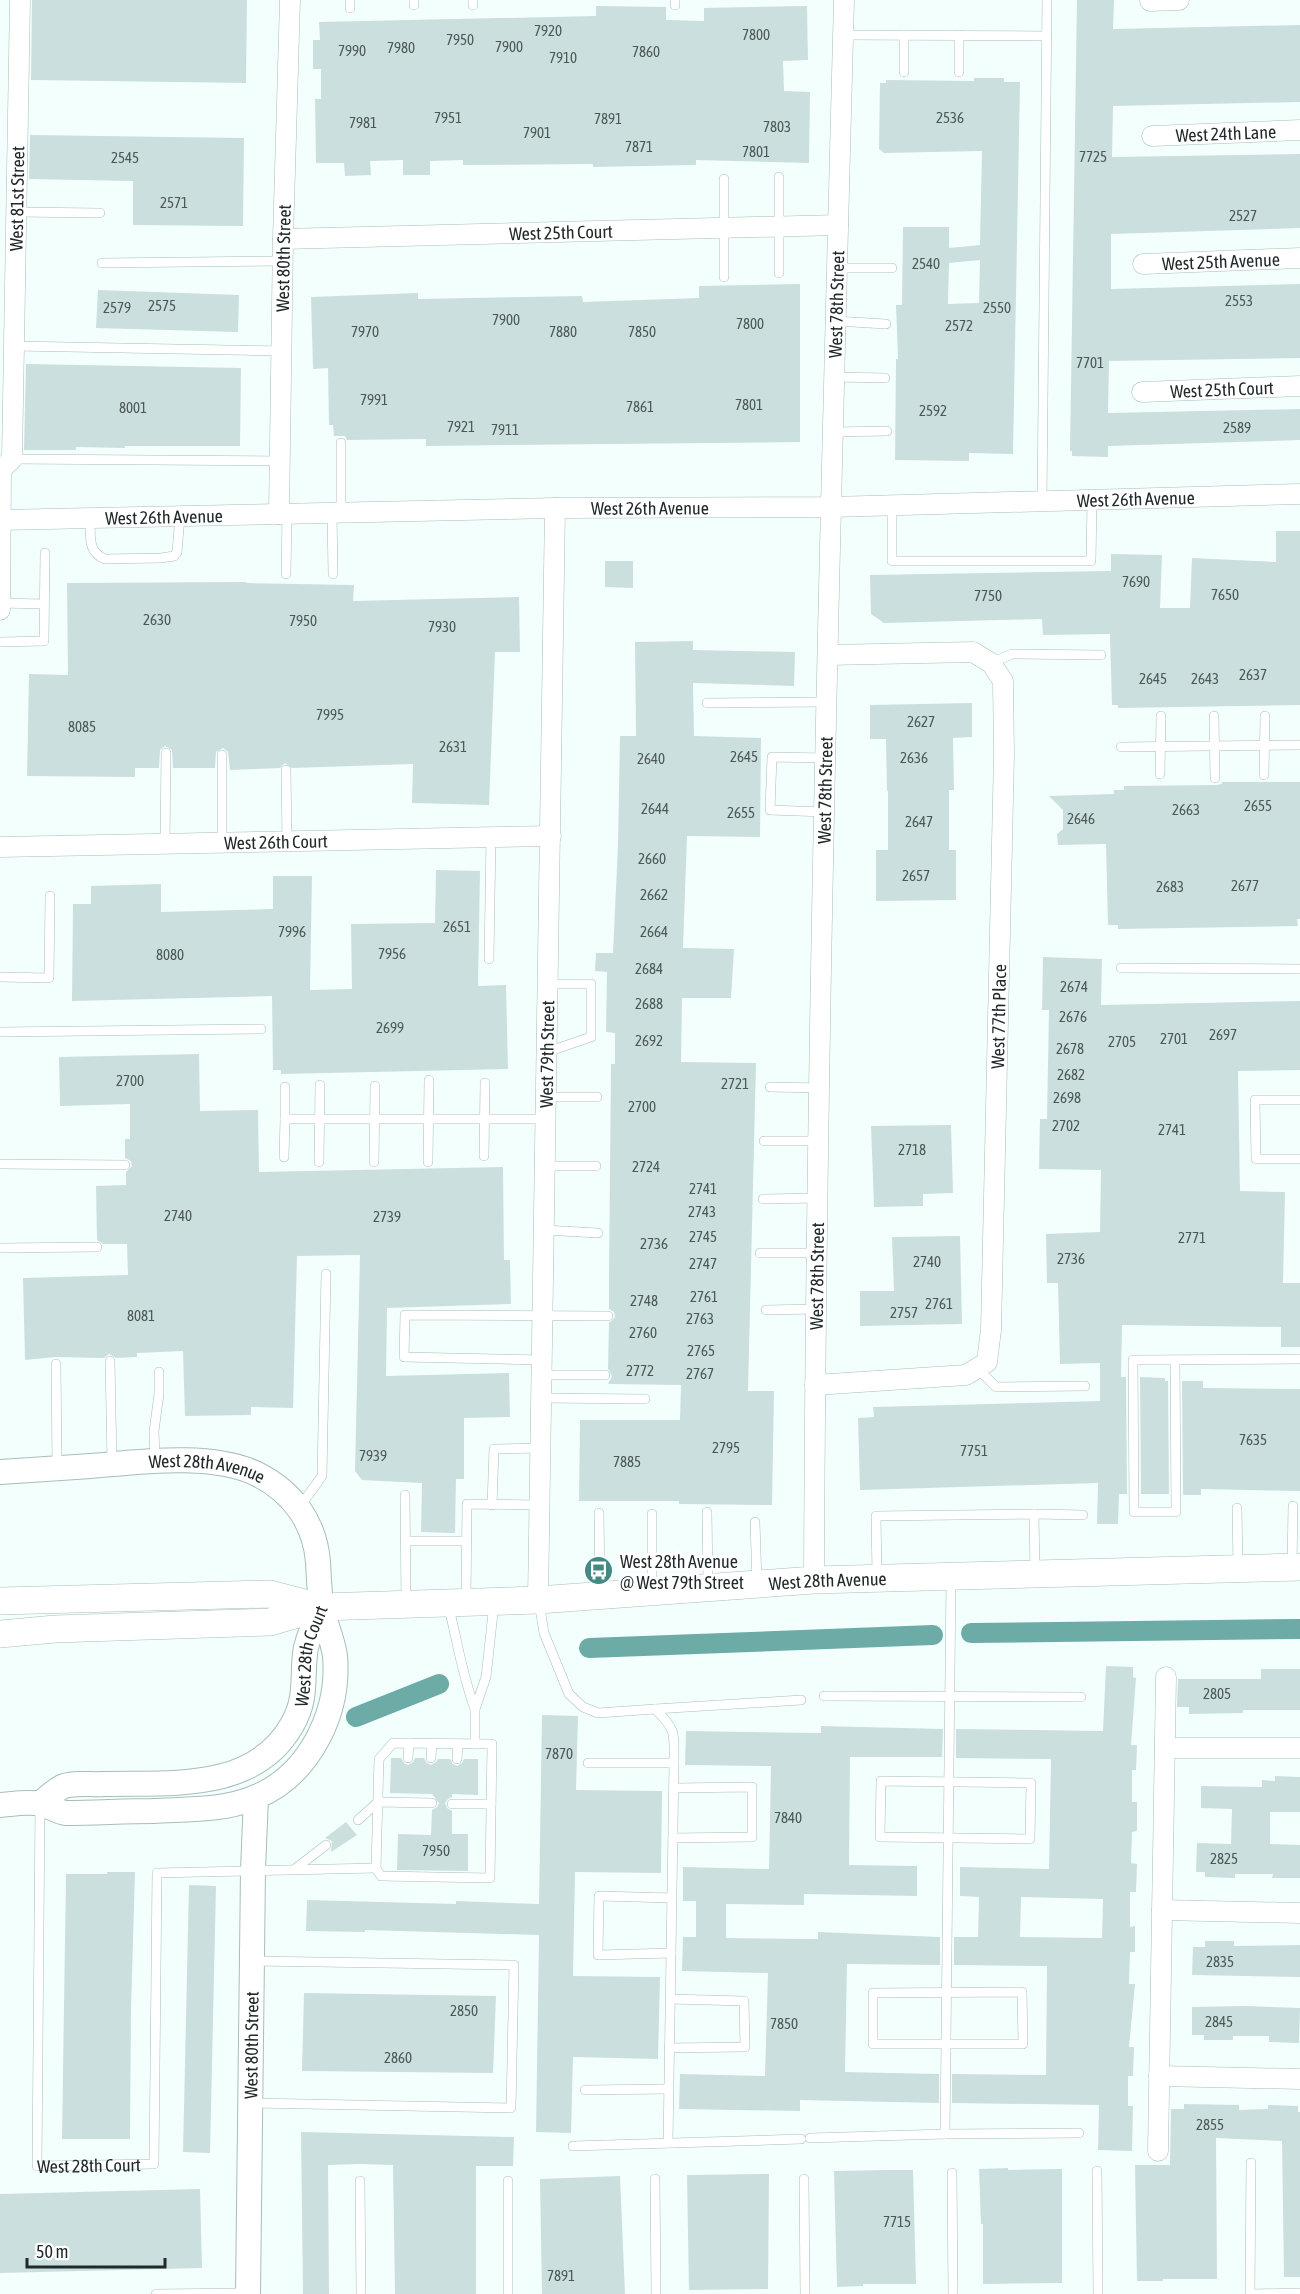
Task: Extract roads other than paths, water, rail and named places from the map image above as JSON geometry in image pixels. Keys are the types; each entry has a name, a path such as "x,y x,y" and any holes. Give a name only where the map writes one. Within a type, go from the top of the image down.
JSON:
{"main road":[{"name":"West 28th Avenue","path":"0,1634 55,1629 270,1622 321,1607 538,1600 814,1580 1296,1567"},
{"name":"West 28th Avenue","path":"0,1601 270,1594 321,1607"}],"street":[{"name":"West 81st Street","path":"0,609 0,520 14,346 20,0"},
{"name":"West 80th Street","path":"283,514 281,461 283,239 291,0"},
{"name":"West 78th Street","path":"814,1580 816,1309 827,702 843,0"},
{"path":"1150,1 1179,0"},
{"name":"West 24th Lane","path":"1152,136 1300,130"},
{"name":"West 25th Court","path":"283,239 838,225"},
{"name":"West 25th Avenue","path":"1143,264 1300,258"},
{"name":"West 25th Court","path":"1142,392 1300,386"},
{"name":"West 26th Avenue","path":"0,520 555,508 892,506 1300,494"},
{"name":"West 79th Street","path":"538,1600 555,508"},
{"path":"828,655 972,652 991,663"},
{"name":"West 77th Place","path":"976,1368 987,1362 991,1330 1004,754 1003,681 991,663"},
{"name":"West 26th Court","path":"0,848 551,836"},
{"path":"815,1385 966,1375 976,1368"},
{"name":"West 28th Avenue","path":"0,1472 155,1462 213,1463 251,1471 273,1484 299,1508 310,1524 315,1539 321,1607"},
{"name":"West 28th Court","path":"0,1804 40,1804 63,1813 189,1810 225,1806 256,1797 280,1784 302,1763 314,1747 328,1712 335,1655 321,1607"},
{"name":"West 28th Court","path":"40,1804 63,1786 209,1780 236,1773 257,1761 278,1744 292,1725 298,1712 304,1686 305,1653 321,1607"},
{"path":"1158,2151 1166,1677"},
{"path":"1165,1748 1300,1748"},
{"name":"West 80th Street","path":"248,2293 253,1870 256,1797"},
{"path":"1162,1910 1300,1913"},
{"path":"1159,2076 1300,2079"}],"lane":[{"path":"1042,501 1047,0"},
{"path":"843,35 1047,36"},
{"path":"904,35 904,72"},
{"path":"958,35 959,72"},
{"path":"779,177 779,273"},
{"path":"724,179 724,277"},
{"path":"16,212 100,213"},
{"path":"102,263 283,261"},
{"path":"837,268 892,268"},
{"path":"836,321 886,324"},
{"path":"14,346 282,351"},
{"path":"834,377 885,378"},
{"path":"833,432 887,431"},
{"path":"333,574 341,443"},
{"path":"4,466 281,461"},
{"path":"892,506 892,561 1091,561 1092,500"},
{"path":"283,514 286,574"},
{"path":"90,519 91,547 99,556 105,559 161,558 174,556 177,552 180,517"},
{"path":"0,642 44,641 45,553"},
{"path":"0,603 44,604"},
{"path":"991,663 1012,654 1101,655"},
{"path":"707,703 827,702"},
{"path":"1160,774 1161,716"},
{"path":"1214,716 1215,778"},
{"path":"1264,775 1265,716"},
{"path":"1121,747 1300,745"},
{"path":"165,844 166,753"},
{"path":"222,755 222,843"},
{"path":"825,812 770,810 772,757 826,758"},
{"path":"286,770 287,841"},
{"path":"489,959 491,837"},
{"path":"0,977 49,978 50,896"},
{"path":"1121,968 1300,969"},
{"path":"547,1052 591,1037 591,984 548,984"},
{"path":"0,1032 261,1029"},
{"path":"428,1162 429,1080"},
{"path":"484,1156 485,1083"},
{"path":"319,1162 320,1085"},
{"path":"374,1162 375,1086"},
{"path":"284,1156 285,1087"},
{"path":"770,1087 820,1088"},
{"path":"546,1097 597,1097"},
{"path":"1300,1100 1256,1101 1256,1159 1300,1159"},
{"path":"285,1119 545,1119"},
{"path":"764,1141 819,1141"},
{"path":"0,1164 125,1165"},
{"path":"545,1166 596,1166"},
{"path":"763,1199 818,1198"},
{"path":"544,1230 598,1233"},
{"path":"0,1248 97,1247"},
{"path":"760,1253 817,1253"},
{"path":"299,1508 322,1476 326,1274"},
{"path":"766,1310 816,1309"},
{"path":"605,1375 542,1367 404,1357 405,1315 608,1316"},
{"path":"1175,1360 1176,1512 1134,1512 1133,1360 1300,1359"},
{"path":"110,1361 112,1464"},
{"path":"56,1364 57,1468"},
{"path":"976,1368 996,1387 1085,1386"},
{"path":"155,1462 154,1431 159,1394 159,1372"},
{"path":"541,1398 645,1399"},
{"path":"492,1504 494,1449 540,1448"},
{"path":"405,1495 406,1605"},
{"path":"475,1709 466,1684 457,1603 466,1541 468,1504 539,1505"},
{"path":"1293,1506 1296,1567"},
{"path":"1237,1508 1238,1569"},
{"path":"707,1512 708,1588"},
{"path":"599,1513 600,1596"},
{"path":"652,1514 652,1593"},
{"path":"1034,1514 1035,1574"},
{"path":"877,1579 876,1516 1083,1515"},
{"path":"755,1522 757,1585"},
{"path":"405,1541 466,1541"},
{"path":"945,2134 951,1577"},
{"path":"538,1600 544,1634 569,1694 583,1707 598,1713 801,1700"},
{"path":"475,1744 475,1709 486,1677 494,1601"},
{"path":"824,1696 1081,1697"},
{"path":"655,1709 670,1724 674,1739 668,2143"},
{"path":"393,1743 458,1744 492,1744 490,1878 381,1876 376,1868 379,1760 393,1743"},
{"path":"408,1758 409,1743"},
{"path":"431,1758 432,1743"},
{"path":"457,1759 458,1744"},
{"path":"588,1763 674,1763"},
{"path":"881,1781 949,1782 1031,1783 1030,1839 880,1837 881,1781"},
{"path":"673,1838 752,1837 752,1787 674,1788"},
{"path":"358,1820 378,1802 408,1798 431,1800"},
{"path":"455,1800 491,1804"},
{"name":"West 28th Court","path":"40,1804 37,2166 154,2164 158,1873 253,1870"},
{"path":"294,1869 326,1845"},
{"path":"253,1870 376,1868"},
{"path":"671,1953 598,1955 599,1896 672,1898"},
{"path":"251,2103 511,2108 514,1965 252,1961"},
{"path":"1022,1992 1023,2044 873,2044 873,1993 946,1993 1022,1992"},
{"path":"669,2048 745,2047 744,2001 670,1999"},
{"path":"585,2090 669,2089"},
{"path":"573,2146 945,2134 1079,2133"},
{"path":"1251,2163 1252,2294 1300,2293"},
{"path":"1097,2171 1098,2294"},
{"path":"952,2173 953,2294"},
{"path":"655,2179 656,2294"},
{"path":"804,2179 805,2294"},
{"path":"360,2181 361,2294"},
{"path":"508,2181 508,2294"},
{"path":"156,2294 248,2293"}],"waterway":[{"path":"971,1633 1300,1629"},
{"path":"589,1648 933,1635"},
{"path":"356,1717 439,1684"}],"place":[{"name":"West 28th Avenue @ West 79th Street","path":"599,1571"}]}
